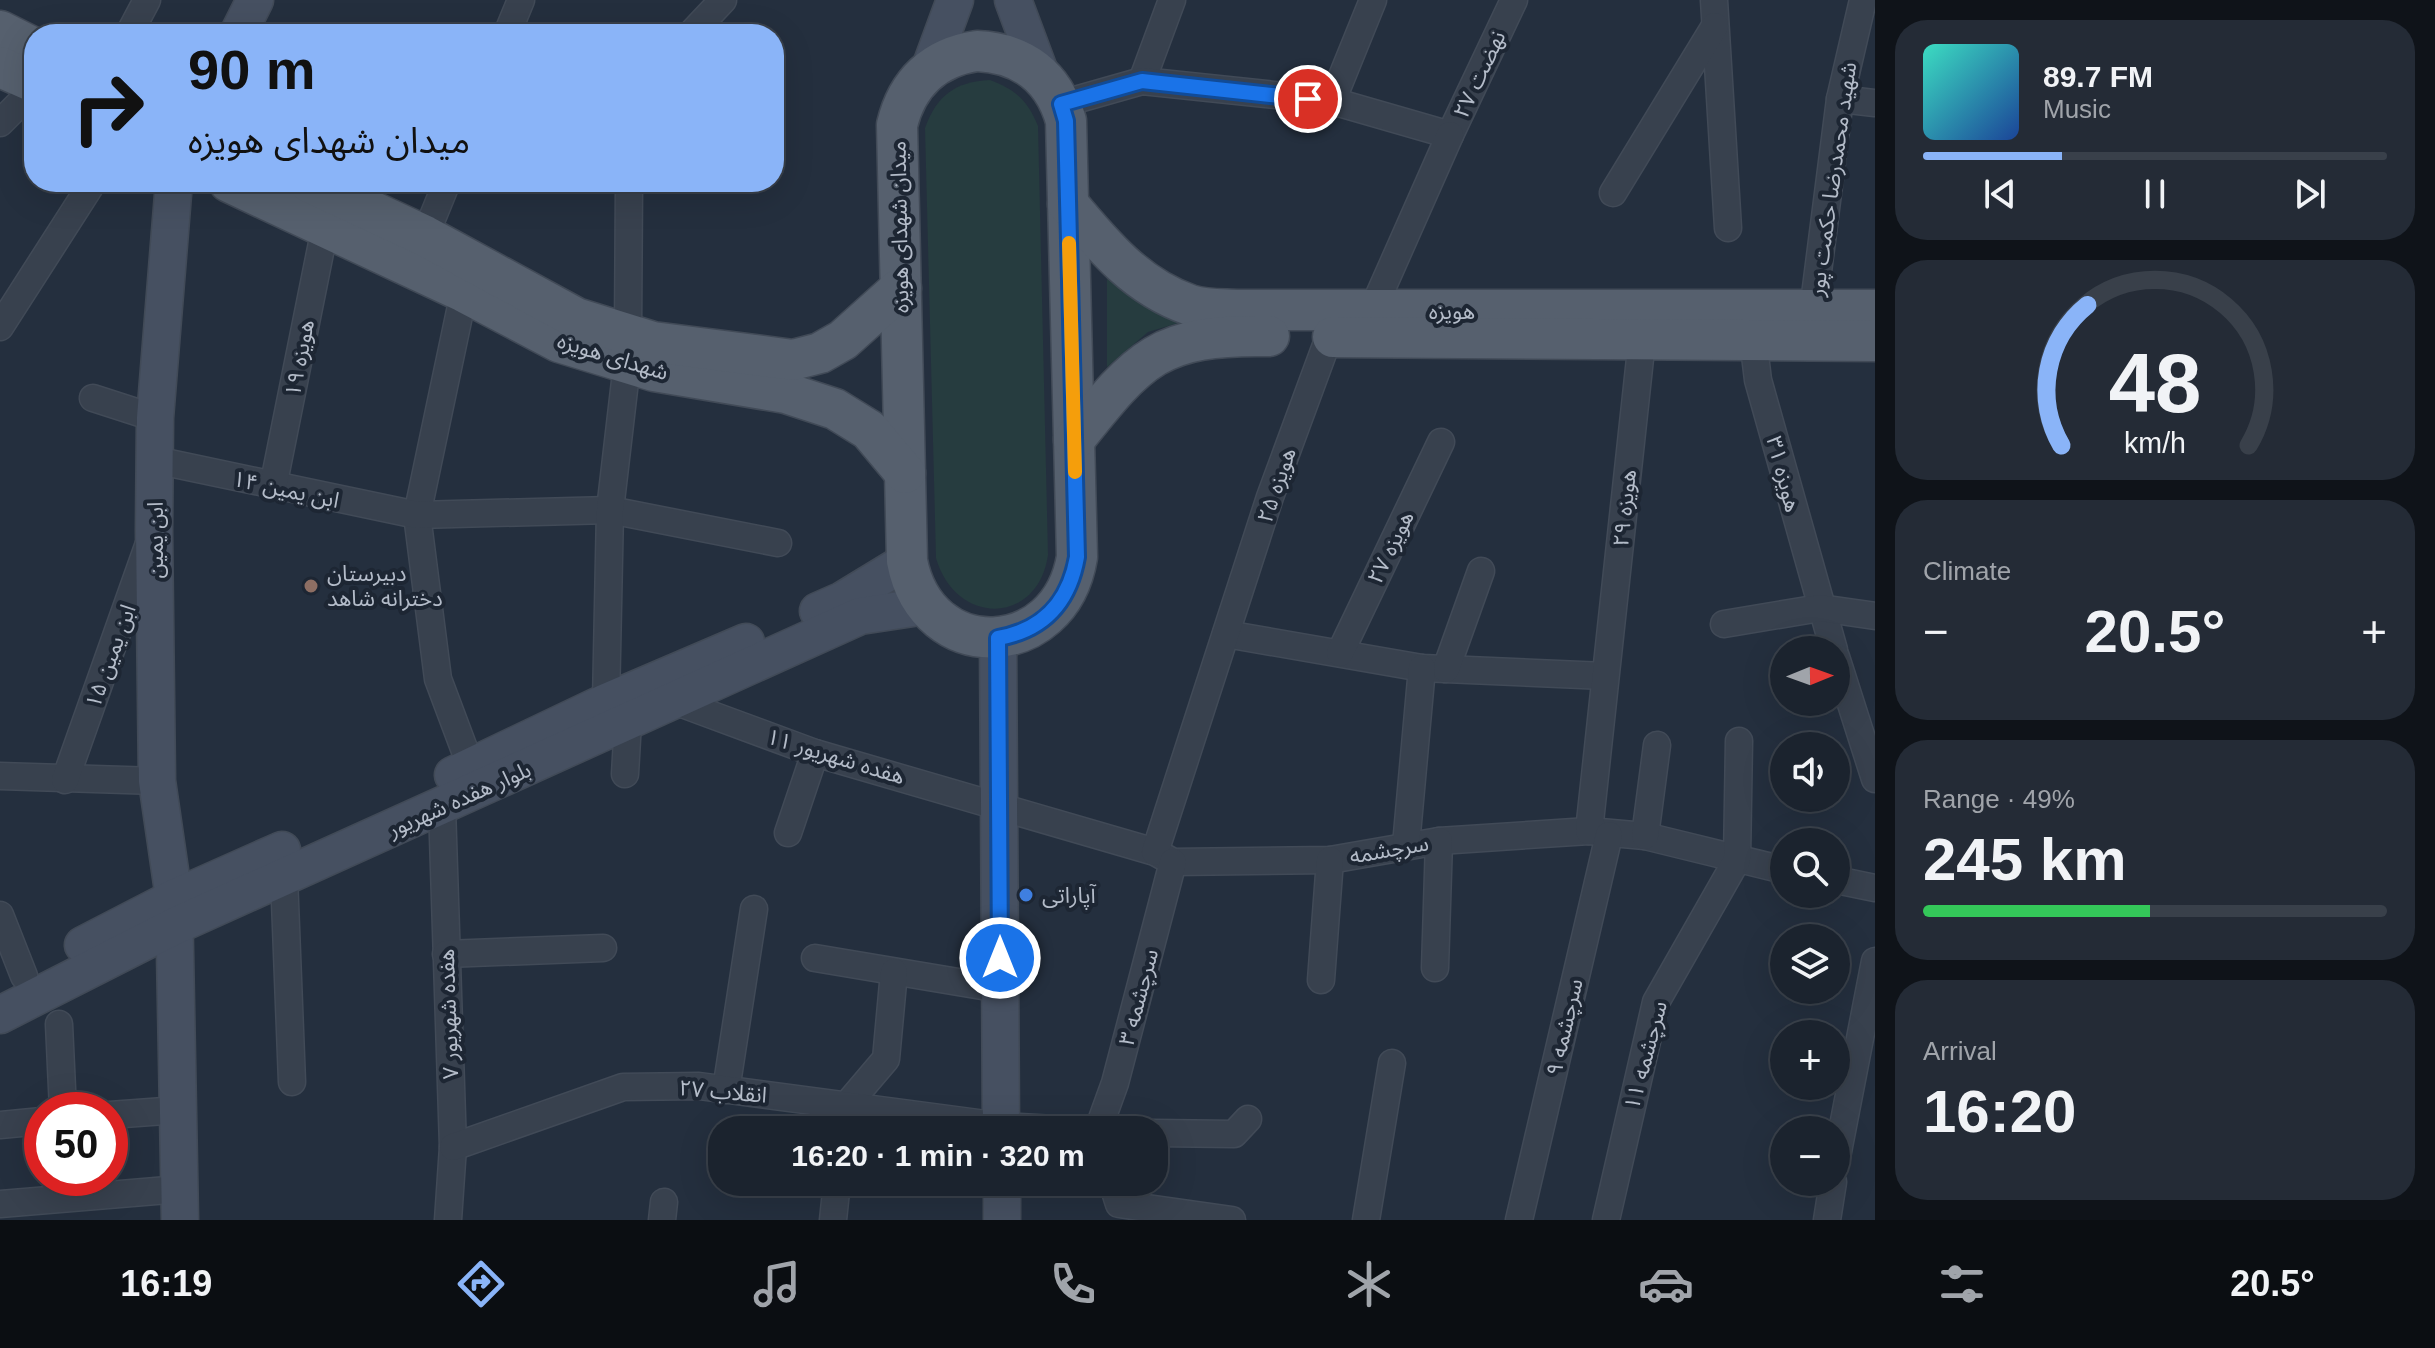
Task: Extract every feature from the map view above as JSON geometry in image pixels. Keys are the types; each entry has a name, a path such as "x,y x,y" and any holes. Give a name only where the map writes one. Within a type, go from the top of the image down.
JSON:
{"main road":[{"path":"243,24 255,0"},
{"path":"930,68 955,0"},
{"path":"1001,1116 998,638 1016,635 1046,618 1068,591 1077,557 1066,121 1013,0"},
{"path":"0,31 24,43"},
{"name":"میدان شهدای هویزه","path":"998,638 965,634 943,622 926,606 910,577 907,561 897,125 908,93 930,68 960,53 995,52 1028,64 1051,90"},
{"path":"0,67 24,78"},
{"name":"ابن یمین","path":"173,192 155,418 154,531 157,781 174,912 180,1205"},
{"name":"شهدای هویزه","path":"250,192 464,292 559,342 628,349 653,342 793,360 820,353 843,340 901,288"},
{"name":"شهدای هویزه","path":"330,192 425,236 628,349 726,386 786,393 835,409 869,430 905,473"},
{"name":"هویزه","path":"1068,204 1118,262 1154,288 1192,306 1239,310 1372,311 1875,310"},
{"name":"هویزه","path":"1074,440 1130,371 1178,343 1222,335 1875,341"},
{"name":"بلوار هفده شهریور","path":"0,1015 174,912 284,876 442,807 617,712 843,600 907,561"},
{"name":"بلوار هفده شهریور","path":"12,982 174,912 471,767 617,712 674,701 860,616 926,606"},
{"path":"1002,1196 1002,1220"}],"street":[{"path":"134,24 147,0"},
{"path":"511,24 521,0"},
{"path":"700,24 723,0"},
{"path":"1142,81 1172,0"},
{"path":"1332,101 1373,0"},
{"name":"نهضت ۲۷","path":"1051,90 1142,81 1332,101 1450,135 1514,0"},
{"name":"شهید محمدرضا حکمت پور","path":"1813,311 1840,99 1863,0"},
{"path":"1613,193 1715,13"},
{"path":"1715,13 1728,228"},
{"path":"1849,58 1875,59"},
{"path":"0,123 24,99"},
{"path":"1840,99 1875,103"},
{"path":"1372,311 1450,135"},
{"path":"0,327 87,192"},
{"path":"425,236 443,192"},
{"path":"625,774 617,712 610,510 628,349 629,192"},
{"name":"هویزه ۱۹","path":"273,487 325,228"},
{"path":"464,292 417,515 438,679 471,767"},
{"name":"هویزه ۲۵","path":"1164,857 1226,634 1270,497 1329,337"},
{"name":"هویزه ۳۱","path":"1753,339 1758,380 1829,636"},
{"name":"هویزه ۲۹","path":"1599,833 1605,676 1642,340"},
{"path":"93,398 155,418"},
{"name":"هویزه ۲۷","path":"1340,653 1441,442"},
{"name":"ابن یمین ۱۴","path":"155,460 417,515 610,510 778,543"},
{"name":"ابن یمین ۱۵","path":"65,780 154,531"},
{"path":"1406,845 1434,669 1481,571"},
{"path":"1724,624 1820,608 1875,616"},
{"path":"1226,634 1434,669 1605,676"},
{"name":"هفده شهریور ۱۱","path":"674,701 815,753 999,805"},
{"path":"1850,701 1875,779"},
{"path":"1737,860 1739,741"},
{"path":"1645,836 1657,745"},
{"path":"788,833 815,753"},
{"path":"0,776 157,781"},
{"name":"سرچشمه","path":"999,805 1164,857 1330,860 1439,841 1599,833 1645,836 1770,867"},
{"name":"هفده شهریور ۷","path":"442,807 453,1147 448,1220"},
{"name":"سرچشمه ۹","path":"1519,1220 1599,833"},
{"path":"1435,968 1439,841"},
{"name":"سرچشمه ۳","path":"1103,1116 1115,1083 1164,857"},
{"path":"1321,980 1330,860"},
{"name":"سرچشمه ۱۱","path":"1606,1220 1656,1002 1737,860"},
{"path":"284,876 292,1082"},
{"path":"1850,883 1875,888"},
{"path":"726,1090 754,909"},
{"path":"0,915 12,982"},
{"path":"446,954 603,948"},
{"path":"815,958 1000,989"},
{"path":"1845,1116 1875,961"},
{"path":"846,1116 886,1059 894,972"},
{"path":"59,1024 62,1092"},
{"path":"1366,1220 1392,1063"},
{"name":"انقلاب ۲۷","path":"453,1147 623,1087 699,1086 836,1116"},
{"path":"128,1114 178,1110"},
{"path":"1168,1133 1234,1134 1248,1119"},
{"path":"0,1125 24,1123"},
{"path":"833,1220 836,1196"},
{"path":"1116,1196 1119,1204 1232,1220"},
{"path":"1827,1220 1831,1196"},
{"path":"0,1204 180,1205"}],"green space":[{"path":"990,80 1020,97 1038,126 1048,555 1041,578 1029,595 1013,605 996,609 978,606 961,596 946,581 936,558 925,128 935,107 949,92 967,84"},
{"path":"1107,279 1142,304 1185,321 1148,332 1107,367"}],"slow traffic":[{"path":"1069,243 1075,472"}],"place":[{"name":"دبیرستان دخترانه شاهد","path":"311,586"},
{"name":"آپاراتی","path":"1026,895"}],"route":[{"path":"1000,958 998,638 1032,628 1059,606 1068,591 1077,557 1066,121 1061,104 1142,81 1308,99"}]}
